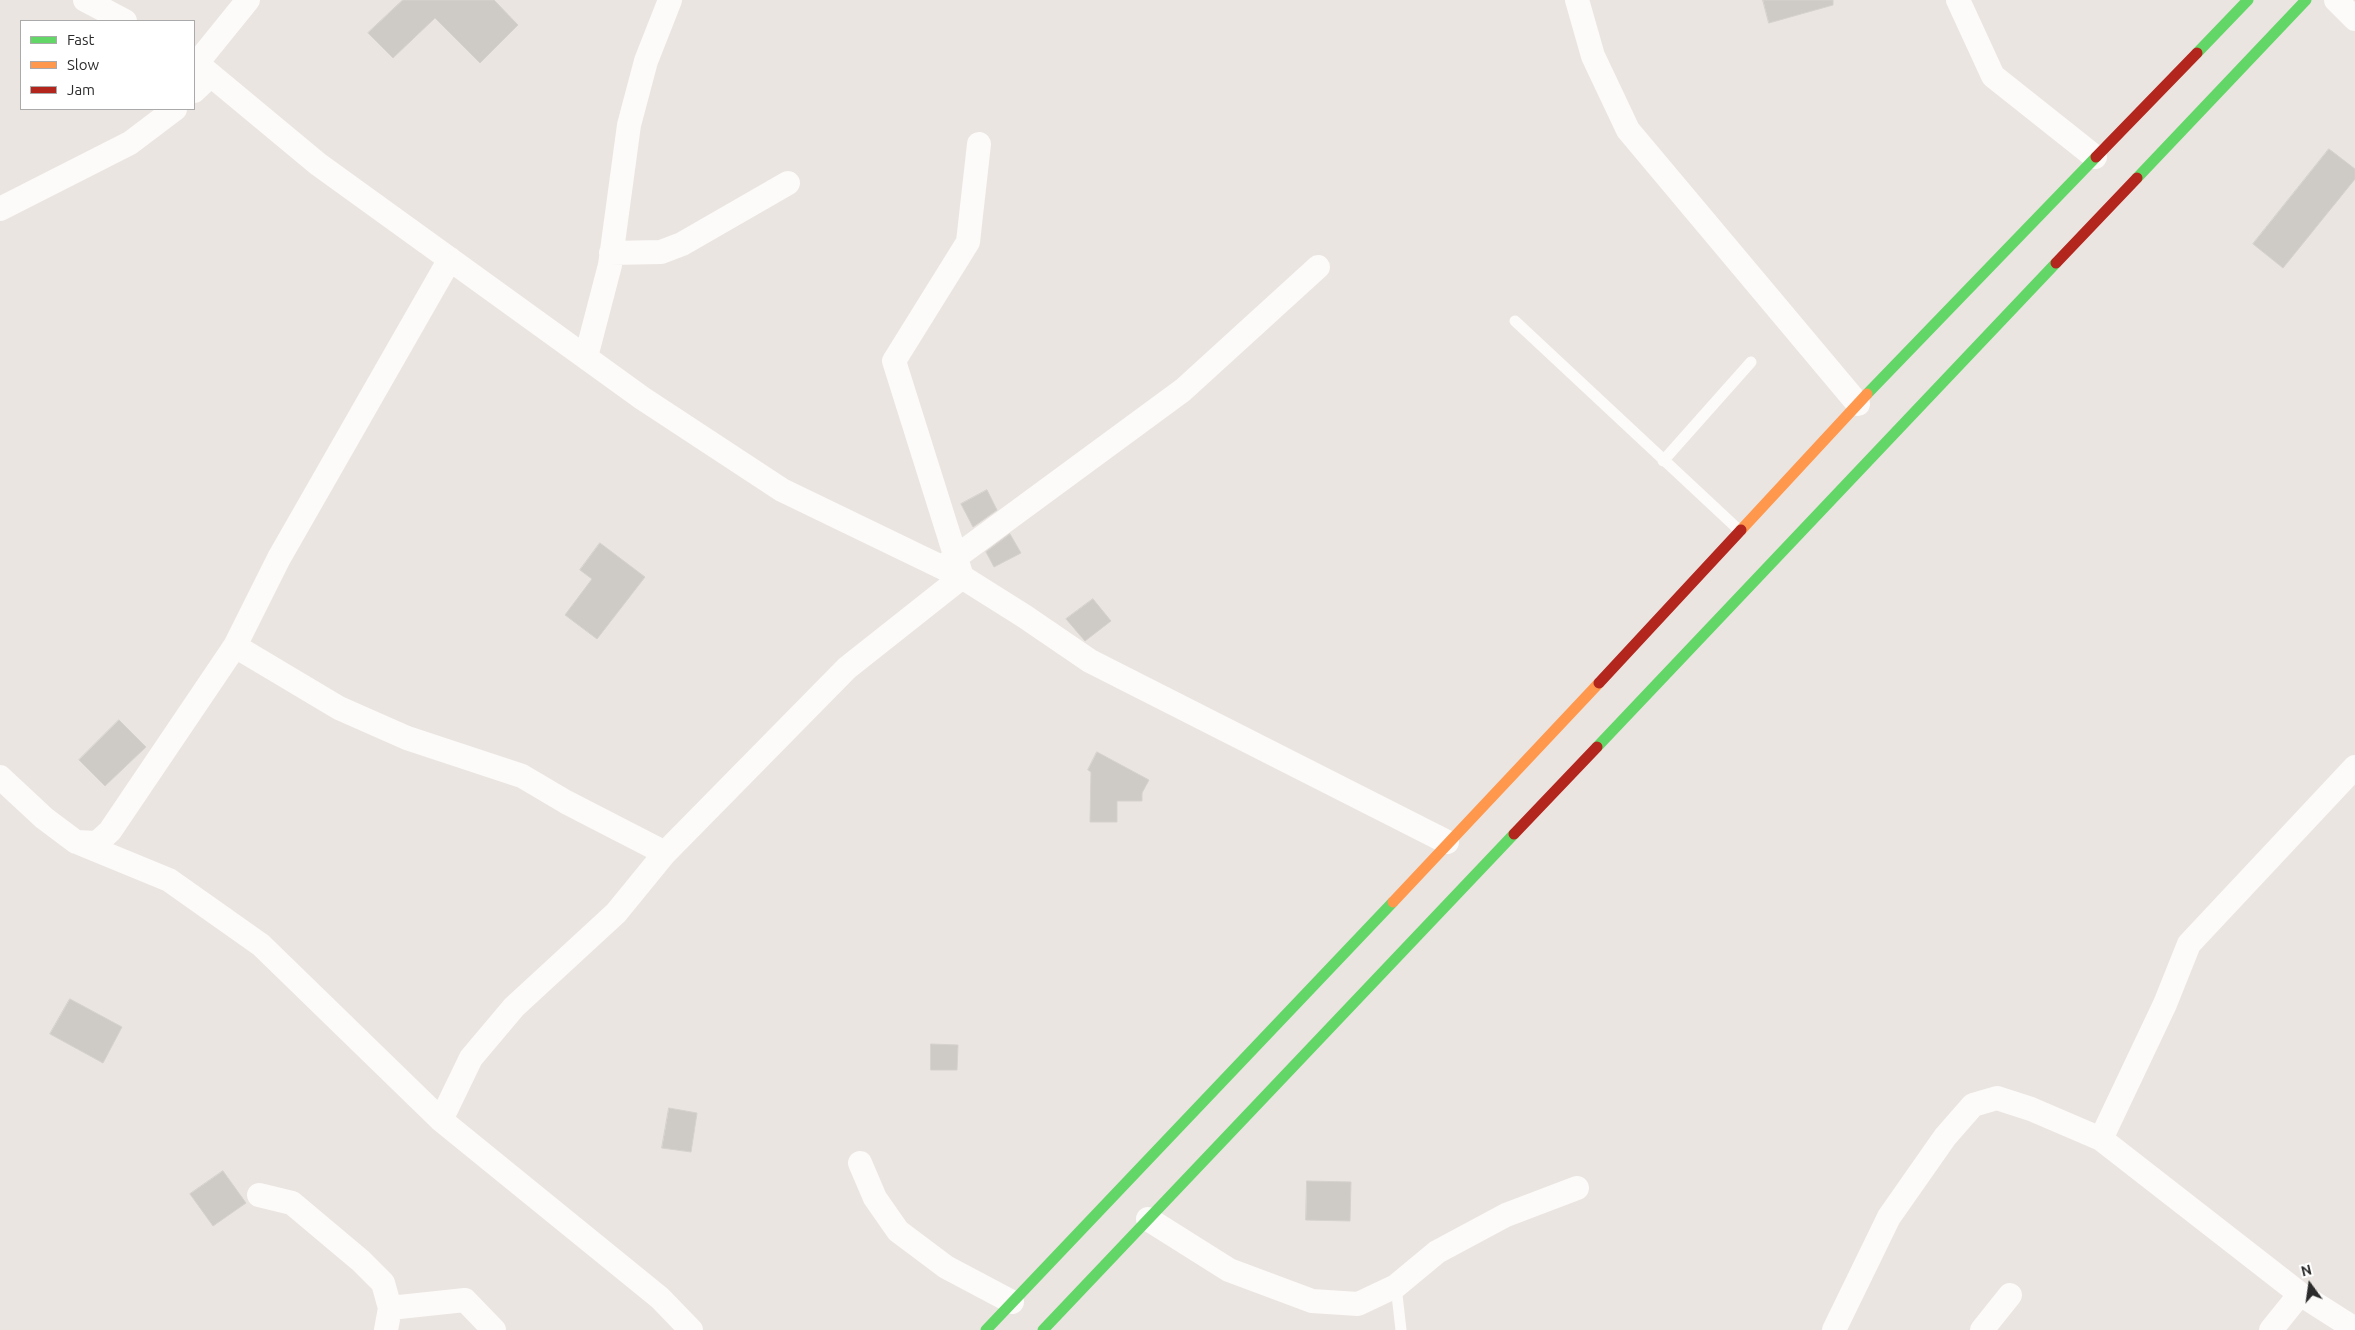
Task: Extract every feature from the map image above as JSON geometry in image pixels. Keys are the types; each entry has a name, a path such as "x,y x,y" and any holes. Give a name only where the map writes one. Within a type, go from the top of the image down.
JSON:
{"highway":[{"path":"986,1330 1741,532 1858,404 2248,0"},
{"path":"1043,1330 2306,0"}],"street":[{"path":"85,0 123,20"},
{"path":"195,87 201,66 248,0"},
{"path":"586,357 611,253 629,125 646,61 670,0"},
{"path":"1577,0 1593,56 1628,130 1858,404"},
{"path":"1958,0 1993,76 2095,157"},
{"path":"2336,0 2355,19"},
{"path":"201,66 318,164 642,398 782,490 953,567 1090,661 1447,842"},
{"path":"0,208 130,143 174,110"},
{"path":"953,567 894,361 968,242 978,144"},
{"path":"611,253 661,252 682,244 788,183"},
{"path":"76,842 97,843 110,831 235,646 279,558 450,259"},
{"path":"441,1120 471,1058 514,1007 616,913 666,853 848,668 953,567 1183,390 1318,267"},
{"path":"235,646 339,708 407,738 522,776 566,802 666,853"},
{"path":"2101,1140 2165,1004 2189,944 2355,766"},
{"path":"0,777 44,818 76,842 169,880 261,944 441,1120 660,1298 692,1330"},
{"path":"1834,1330 1889,1217 1945,1136 1973,1105 1997,1098 2030,1109 2101,1140 2300,1294 2355,1329"},
{"path":"860,1163 875,1198 898,1231 946,1267 1012,1302"},
{"path":"1148,1219 1229,1270 1312,1301 1358,1304 1396,1286 1437,1252 1506,1215 1578,1188"},
{"path":"259,1195 292,1203 361,1261 383,1283 388,1319 465,1300 494,1330"},
{"path":"2271,1330 2300,1294"},
{"path":"1982,1330 2010,1295"}],"lane":[{"path":"1515,321 1741,532"},
{"path":"1663,461 1751,362"},
{"path":"1396,1286 1400,1330"}],"building":[{"path":"403,0 494,0 518,25 480,63 435,18 393,58 368,33"},
{"path":"1763,0 1833,0 1833,5 1769,23"},
{"path":"2329,149 2355,169 2355,179 2283,268 2253,244"},
{"path":"987,490 997,510 973,527 961,504"},
{"path":"1010,534 1021,553 994,567 986,552"},
{"path":"600,543 645,577 597,639 565,615 592,579 580,570"},
{"path":"1093,599 1111,621 1085,641 1066,619"},
{"path":"119,720 146,747 105,786 79,760"},
{"path":"1097,752 1149,780 1142,793 1142,801 1117,801 1117,822 1090,822 1091,772 1088,770"},
{"path":"70,999 122,1027 103,1063 50,1034"},
{"path":"931,1044 958,1045 957,1070 931,1070"},
{"path":"669,1108 697,1113 691,1152 662,1148"},
{"path":"223,1171 246,1203 213,1226 190,1194"},
{"path":"1307,1181 1351,1182 1350,1221 1306,1220"}],"traffic: fast":[{"path":"2197,53 2248,0"},
{"path":"2137,178 2306,0"},
{"path":"1867,394 2096,157"},
{"path":"1597,747 2056,263"},
{"path":"1043,1330 1514,834"},
{"path":"986,1330 1393,902"}],"traffic: slow":[{"path":"1741,530 1867,394"},
{"path":"1393,902 1599,683"}],"traffic: jam":[{"path":"2096,157 2197,53"},
{"path":"2056,263 2137,178"},
{"path":"1599,683 1741,530"},
{"path":"1514,834 1597,747"}]}
